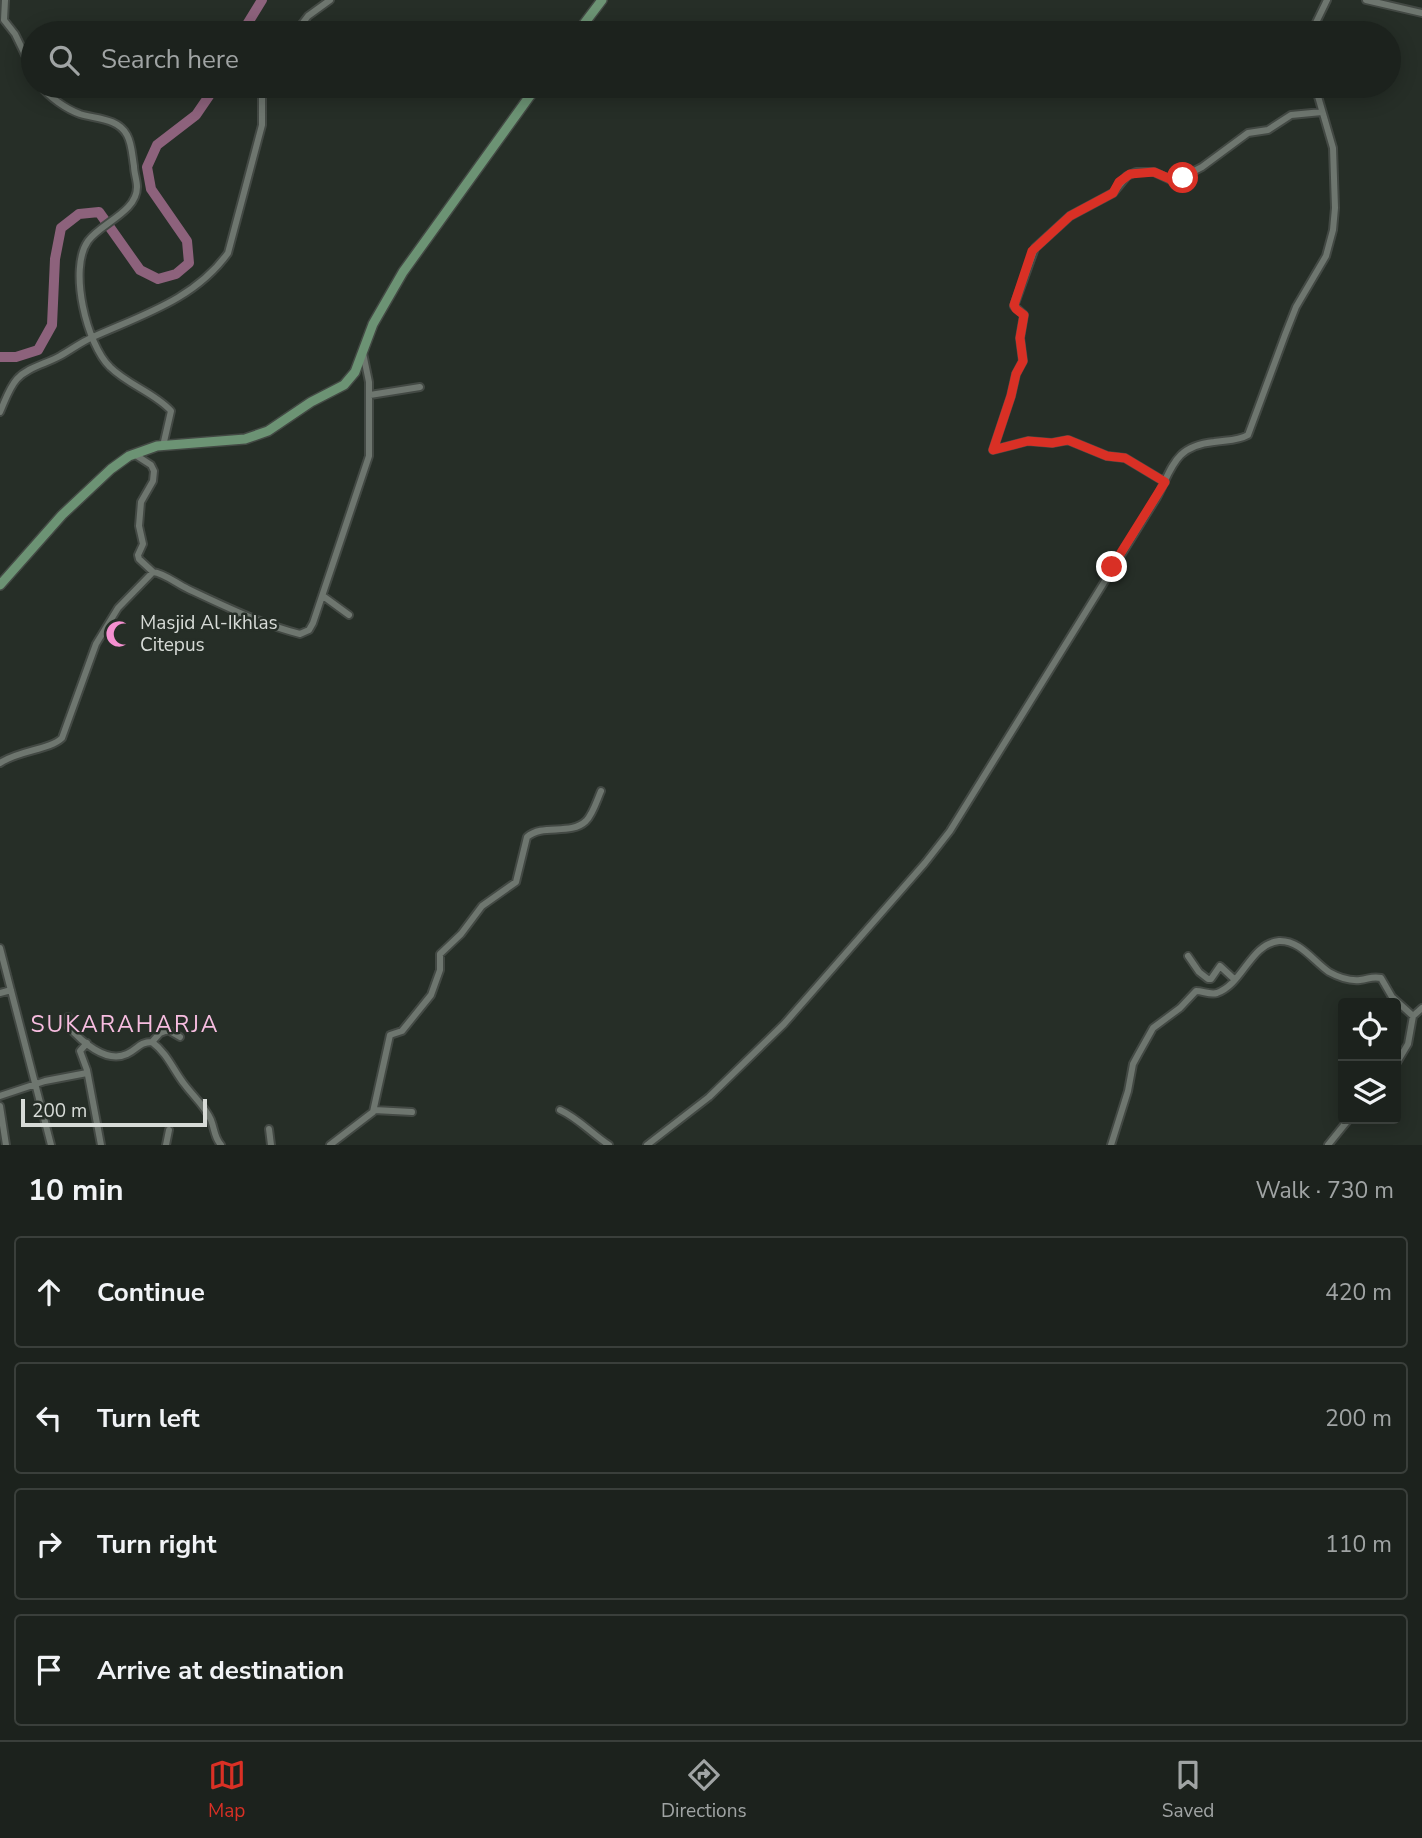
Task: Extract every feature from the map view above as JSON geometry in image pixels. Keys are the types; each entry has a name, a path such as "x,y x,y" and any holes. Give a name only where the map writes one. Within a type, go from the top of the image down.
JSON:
{"main road":[{"path":"586,21 602,0"},
{"path":"0,585 86,492 111,469 134,454 163,446 245,439 268,431 311,402 344,385 355,372 373,324 403,272 528,98"}],"street":[{"path":"5,0 2,24 15,34 21,46"},
{"path":"304,21 330,0"},
{"path":"1317,21 1327,0"},
{"path":"1366,0 1422,13"},
{"path":"54,98 77,113 111,121 124,130 131,143 137,190 132,201 89,240 81,261 81,293 84,316 92,337 110,367 170,409 172,416 163,446"},
{"path":"0,412 16,379 28,370 60,356 92,337 153,312 180,297 220,264 228,253 262,125 262,98"},
{"path":"647,1145 709,1097 784,1024 934,852 958,819 1184,450 1199,443 1241,439 1248,435 1296,307 1326,256 1333,230 1335,164 1318,98"},
{"path":"1165,482 1125,458 1107,456 1068,440 1052,443 1028,441 993,450 1016,374 1023,361 1020,338 1024,315 1014,306 1032,253 1070,216 1113,193 1119,182 1130,174 1154,172 1177,180 1202,167 1248,133 1270,129 1291,115 1322,112"},
{"path":"134,454 154,471 153,481 141,504 139,526 143,544 139,559 153,572 159,572 227,607 300,634 311,627 369,456 370,395 363,351"},
{"path":"370,395 420,387"},
{"path":"0,763 20,752 53,745 62,738 96,644 118,608 153,572"},
{"path":"323,596 349,615"},
{"path":"330,1145 374,1110 390,1037 402,1031 431,995 440,970 440,954 461,934 480,908 516,882 527,837 534,832 574,828 584,823 589,819 601,791"},
{"path":"1111,1145 1128,1091 1133,1064 1153,1028 1180,1008 1196,991 1217,993 1234,979 1264,946 1282,941 1296,946 1340,977 1360,980 1372,976 1381,978 1392,997 1413,1016"},
{"path":"0,948 51,1145"},
{"path":"1188,956 1199,972 1208,979 1211,979 1220,966 1234,979"},
{"path":"0,993 11,990"},
{"path":"1398,1061 1408,1044 1413,1016 1422,1008"},
{"path":"68,1017 68,1026 87,1043 101,1053 118,1057 130,1053 138,1044 152,1042 160,1032 168,1030 180,1037"},
{"path":"152,1042 168,1058 182,1082 200,1101 221,1145"},
{"path":"87,1043 80,1049 102,1145"},
{"path":"0,1096 45,1081 87,1073"},
{"path":"0,1106 6,1145"},
{"path":"374,1110 412,1112"},
{"path":"560,1110 571,1115 589,1132 609,1145"},
{"path":"1328,1145 1345,1124"},
{"path":"269,1129 271,1145"},
{"path":"166,1145 169,1130"}],"waterway":[{"path":"249,21 262,0"},
{"path":"0,357 16,357 38,350 52,325 55,259 61,228 79,214 99,212 140,270 158,279 176,274 189,263 187,241 151,189 147,167 157,145 196,115 208,98"}],"place":[{"name":"Masjid Al-Ikhlas Citepus","path":"119,634"}],"district":[{"name":"SUKARAHARJA","path":"125,1024"}],"route":[{"path":"1112,567 1165,482 1125,458 1100,454 1068,440 1052,443 1028,441 993,450 1016,374 1023,361 1020,338 1024,315 1014,305 1032,251 1070,216 1102,201 1130,174 1154,172 1175,181 1183,178"}]}
